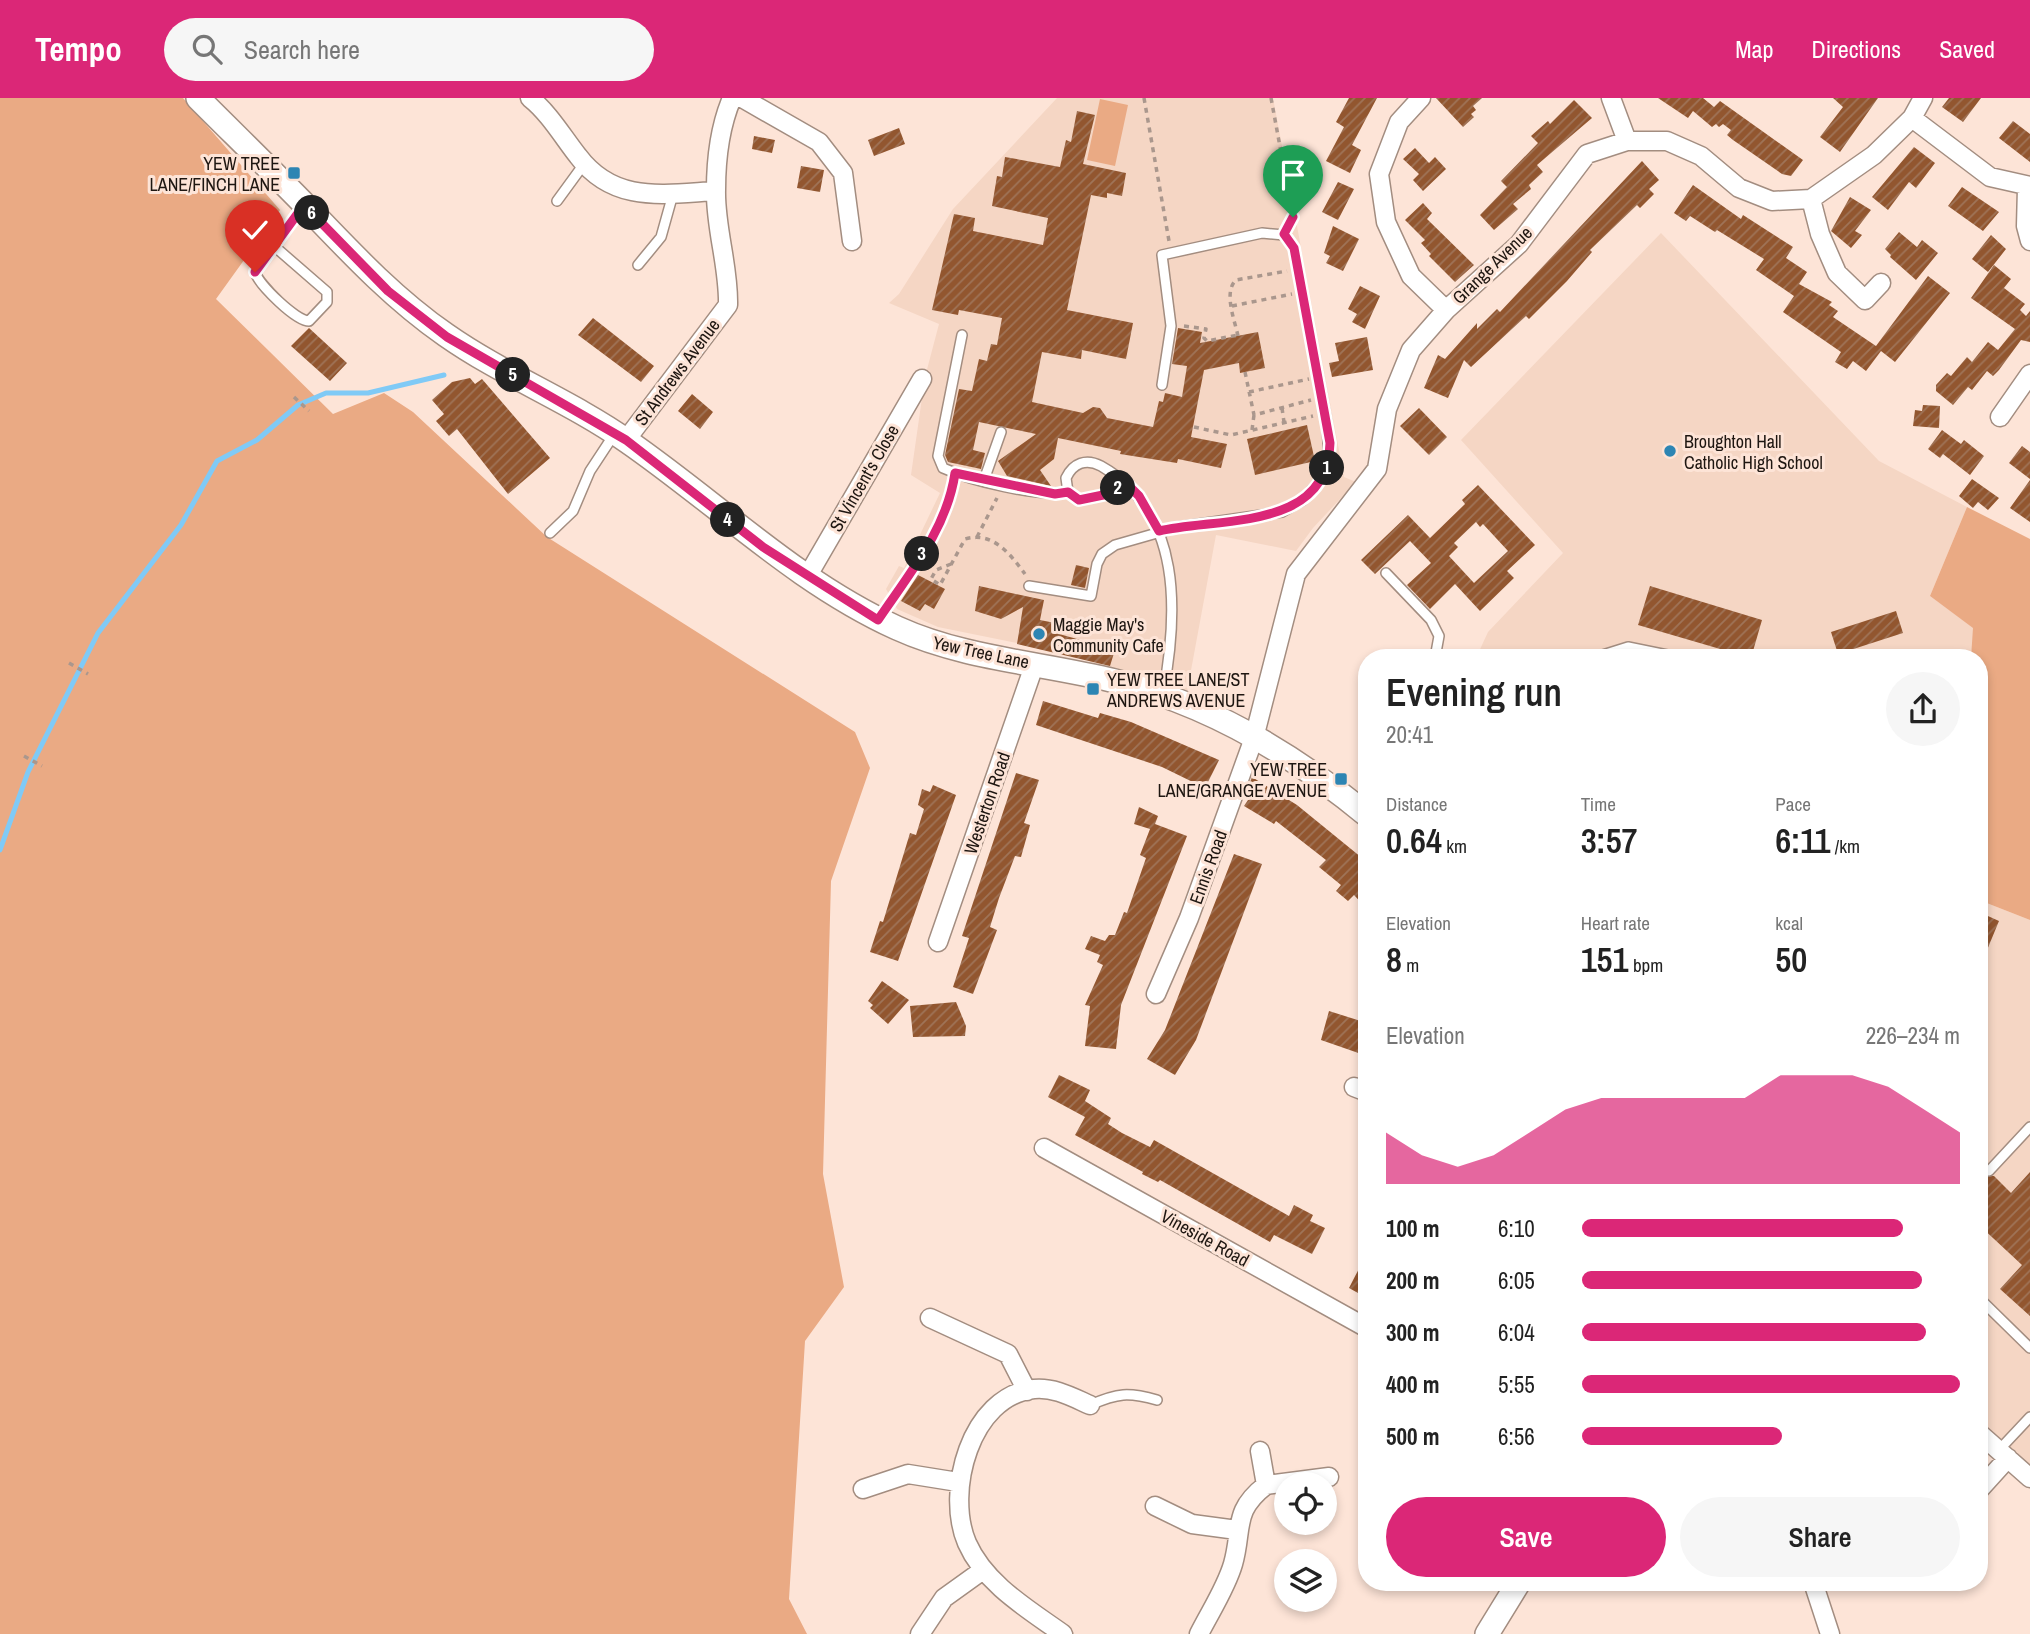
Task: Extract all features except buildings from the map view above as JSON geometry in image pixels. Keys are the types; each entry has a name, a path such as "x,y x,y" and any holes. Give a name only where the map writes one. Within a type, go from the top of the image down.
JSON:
{"street":[{"name":"Yew Tree Lane","path":"198,98 388,291 447,337 620,437 763,547 807,577 878,620 950,649 1035,663 1163,695 1254,738 1296,763 1358,808"},
{"path":"530,98 584,164 613,188 650,195 716,191"},
{"name":"St Andrews Avenue","path":"620,437 728,305 729,284 716,191 723,118 732,98"},
{"path":"742,98 819,142 835,162 843,173 852,241"},
{"path":"1421,98 1399,122 1379,174 1386,222 1411,276 1446,310"},
{"path":"1611,98 1627,141"},
{"path":"1881,284 1866,300 1837,273 1820,234 1811,200 1874,155 1912,118 1923,98"},
{"path":"1912,118 1990,177 2028,187 2026,226 2030,241"},
{"name":"Grange Avenue","path":"1254,738 1297,575 1377,469 1387,410 1411,350 1446,310 1519,244 1587,154 1627,141 1667,141 1701,156 1739,188 1772,201 1811,200"},
{"path":"2000,416 2030,374"},
{"name":"St Vincent's Close","path":"807,577 922,379"},
{"name":"Westerton Road","path":"938,942 1035,663"},
{"name":"Ennis Road","path":"1156,994 1189,918 1254,738"},
{"name":"Vineside Road","path":"1044,1148 1358,1323"},
{"path":"930,1318 1008,1354 1027,1391"},
{"path":"1063,1634 1022,1605 983,1570 961,1527 958,1482 967,1452 983,1425 1007,1400 1027,1391 1055,1391 1090,1405"},
{"path":"1988,1441 2030,1478"},
{"path":"1260,1451 1266,1485"},
{"path":"1988,1476 2003,1454"},
{"path":"863,1489 908,1474 958,1482"},
{"path":"1199,1634 1233,1564 1237,1530 1248,1502 1266,1485 1274,1484"},
{"path":"1154,1506 1192,1524 1237,1530"},
{"path":"920,1634 944,1598 983,1570"},
{"path":"1487,1634 1513,1591"},
{"path":"1816,1591 1829,1634"}],"lane":[{"path":"557,201 584,164"},
{"path":"638,265 661,237 673,194"},
{"path":"274,246 327,292 327,302 309,320 299,318 257,278 258,266 304,205"},
{"path":"1029,586 1091,596 1097,564 1102,554 1131,539 1159,531 1282,512 1303,500 1326,474 1330,443 1326,413 1298,293 1294,248 1284,234 1262,233 1162,255 1171,326 1162,385"},
{"path":"962,335 938,456 943,468 984,480 1055,494 1068,492 1079,500 1108,494 1125,482"},
{"path":"984,480 1001,432"},
{"path":"550,533 573,511 590,471 620,437"},
{"path":"1068,492 1066,478 1075,465 1083,461 1096,463 1125,482 1139,496 1159,531 1173,592 1171,652 1163,695"},
{"path":"878,620 930,543 952,497 955,473"},
{"path":"1385,573 1431,620 1439,636 1437,649"},
{"path":"1989,1171 2030,1127"},
{"path":"1988,1307 2030,1348"},
{"path":"1090,1405 1115,1394 1135,1394 1157,1400"},
{"path":"2003,1454 2030,1417"}],"path":[{"path":"1271,98 1293,217 1284,234"},
{"path":"1238,336 1230,288 1236,280 1290,271 1298,293 1297,306"},
{"path":"1232,306 1298,293"},
{"path":"1245,372 1254,415 1252,430"},
{"path":"1249,392 1312,378 1312,399 1254,415"},
{"path":"294,397 309,411"},
{"path":"1282,408 1284,422"},
{"path":"1194,427 1231,435 1326,413"},
{"path":"977,537 1004,484"},
{"path":"951,564 936,569 931,579 940,585 965,539 977,537 1001,545 1026,576 1029,586"},
{"path":"69,663 88,674"},
{"path":"24,756 42,766"}],"shaded area":[{"path":"0,98 183,98 280,210 216,299 333,414 384,393 413,412 547,537 855,732 870,768 831,881 823,1174 844,1287 805,1341 789,1599 807,1634 0,1634"},
{"path":"1057,98 1273,98 1344,477 1356,482 1313,528 1296,551 1216,535 1187,692 1056,651 938,627 897,609 886,589 899,566 904,568 940,493 911,475 925,377 939,324 889,303 899,294 953,209"},
{"path":"1100,99 1128,105 1115,166 1087,160"},
{"name":"Broughton Hall Catholic High School","path":"1661,233 1879,461 1967,507 1930,596 1974,628 1972,649 1480,649 1488,632 1563,553 1461,440"},
{"path":"1967,507 2030,539 2030,920 1988,904 1988,649 1972,649 1973,628 1930,596"},
{"path":"1988,904 2030,920 2030,1489 1988,1449"}],"waterway":[{"path":"0,850 28,772 98,633 181,525 217,461 257,440 298,405 326,393 368,393 444,375"}],"place":[{"name":"YEW TREE LANE/FINCH LANE","path":"294,173"},
{"name":"Broughton Hall Catholic High School","path":"1670,451"},
{"name":"Maggie May's Community Cafe","path":"1039,634"},
{"name":"YEW TREE LANE/ST ANDREWS AVENUE","path":"1093,689"},
{"name":"YEW TREE LANE/GRANGE AVENUE","path":"1341,779"}],"route":[{"path":"255,272 304,205 388,291 447,337 626,440 763,547 878,620 930,543 952,497 955,473 1055,494 1068,492 1079,500 1108,494 1125,482 1139,496 1159,531 1282,512 1317,488 1326,474 1330,443 1294,248 1284,234 1293,217"}]}
